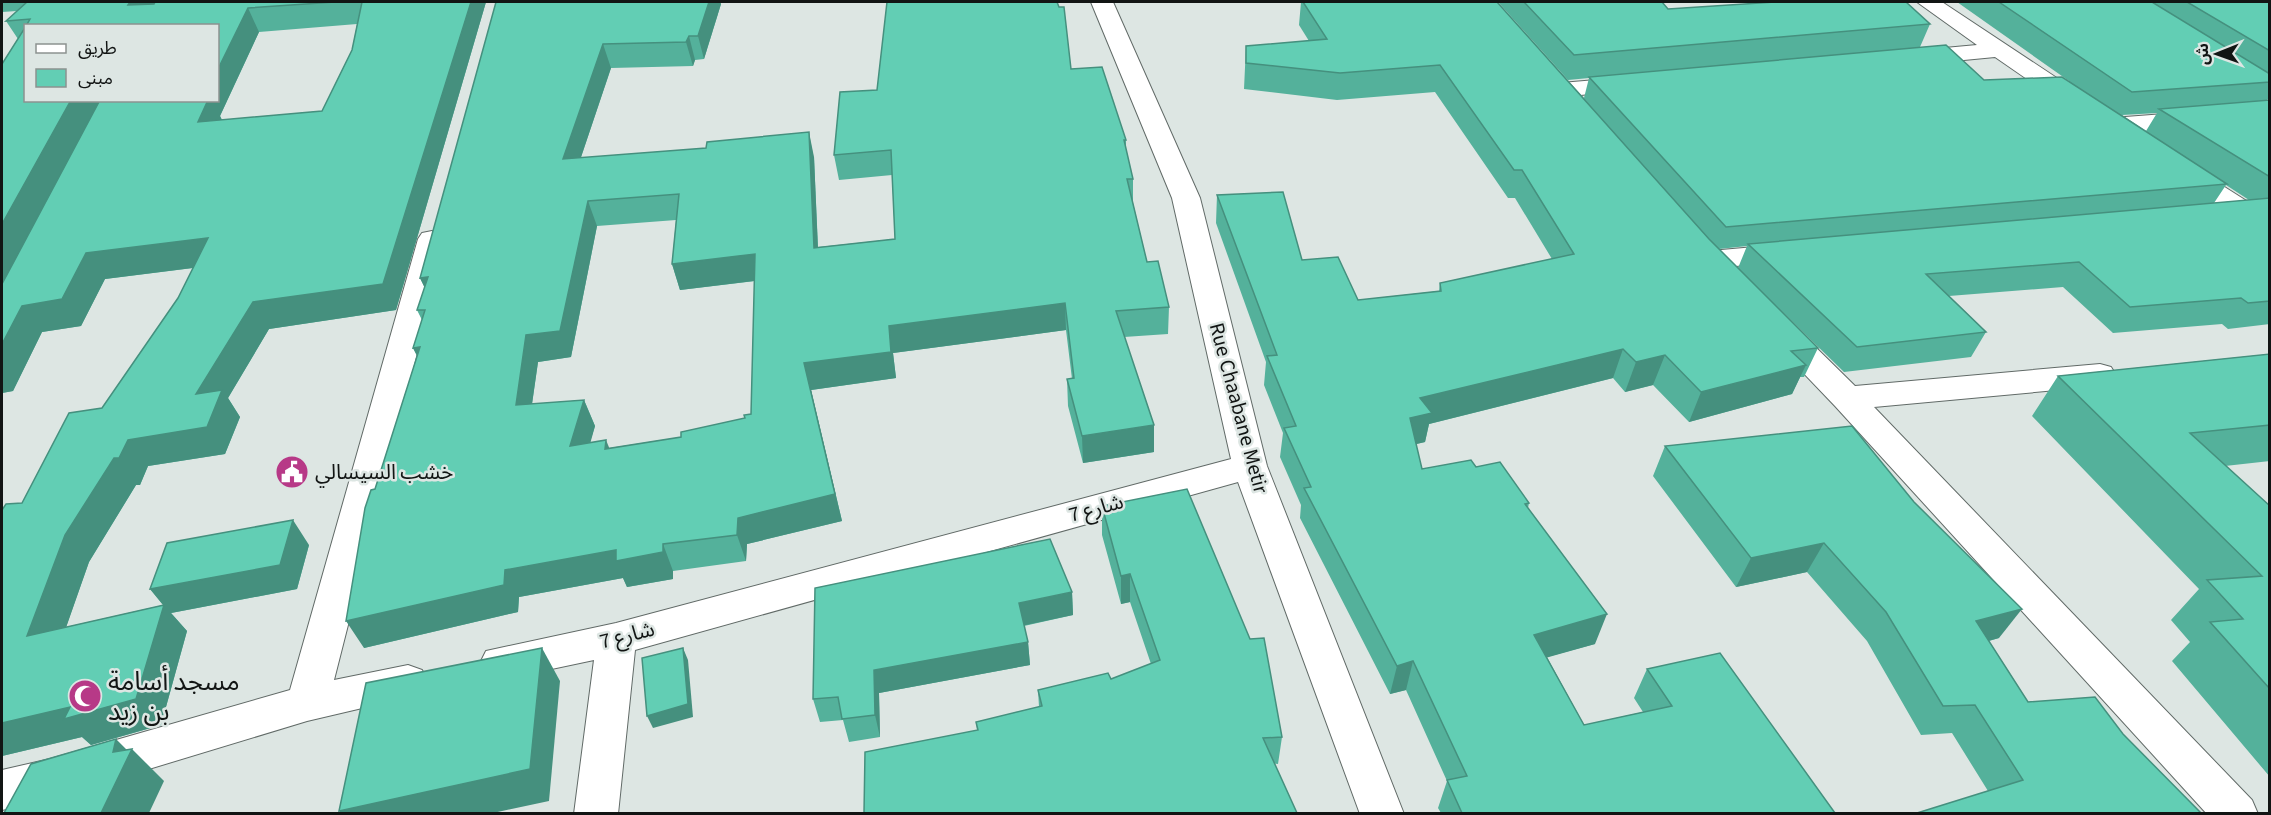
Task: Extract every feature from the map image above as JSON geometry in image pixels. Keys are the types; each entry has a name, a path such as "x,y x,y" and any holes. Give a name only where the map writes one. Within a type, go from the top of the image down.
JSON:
{"street":[{"name":"Rue Chaabane Metir","path":"1102,2 1186,198 1250,466 1382,813"},
{"path":"1928,2 2150,151 2258,212"},
{"path":"1894,60 2001,50"},
{"path":"1538,64 1584,117"},
{"path":"1561,90 1656,81"},
{"path":"2112,126 2270,113"},
{"path":"307,703 441,209"},
{"path":"2199,217 2258,212"},
{"path":"1687,233 1734,284"},
{"path":"1710,260 1818,250"},
{"path":"1759,309 1847,398 2236,813"},
{"path":"1847,398 2129,373"},
{"name":"شارع 7","path":"2,790 42,796 307,703 615,639 1250,466"},
{"path":"596,813 615,639"}],"building":[{"path":"27,2 130,2 128,5 154,4 155,2 335,2 248,8 219,67 219,24 27,24 30,19 6,21"},
{"path":"362,2 471,2 383,284 253,302 196,394 222,390 207,427 128,440 119,458 114,458 65,535 27,636 164,605 136,699 64,719 70,707 2,723 2,510 6,504 22,503 69,413 102,408 178,298 208,238 86,253 62,299 22,306 2,344 2,284 99,102 207,102 198,122 322,111 352,50"},
{"path":"496,2 709,2 698,36 689,36 686,42 603,44 563,159 706,148 707,142 809,132 814,248 895,239 891,150 834,155 840,92 877,90 887,2 1057,2 1059,7 1064,7 1071,69 1102,67 1126,140 1124,140 1133,179 1127,179 1147,262 1158,261 1169,307 1116,311 1154,425 1082,436 1067,379 1074,378 1065,303 889,326 891,352 804,363 835,494 738,518 737,535 663,544 663,552 616,561 616,550 505,570 504,585 346,621 365,508 371,490 375,489 420,347 413,348 425,310 417,310 428,277 420,278","holes":["679,194 672,264 755,254 751,414 744,415 745,418 681,432 681,437 605,449 606,440 570,446 584,400 516,405 526,335 560,331 588,201"]},
{"path":"1303,2 1497,2 1709,239 1818,348 1791,351 1806,365 1701,392 1665,355 1636,362 1623,349 1420,398 1432,413 1410,418 1422,469 1471,460 1476,467 1500,462 1529,503 1525,504 1607,614 1534,635 1584,725 1672,706 1647,669 1720,653 1835,813 1462,813 1447,780 1467,776 1413,661 1397,666 1304,488 1311,487 1284,428 1296,426 1267,356 1277,355 1217,195 1283,192 1302,260 1338,257 1358,300 1441,291 1440,283 1574,254 1522,170 1514,170 1440,65 1340,73 1246,63 1246,46 1327,39"},
{"path":"1524,2 1662,2 1668,9 1775,2 1906,2 1930,24 1574,55"},
{"path":"1999,2 2152,2 2270,74 2270,82 2132,92"},
{"path":"2187,2 2270,2 2270,51"},
{"path":"24,29 24,102 70,102 2,224 2,64"},
{"path":"1946,45 1984,80 2062,77 2227,184 1726,227 1589,77"},
{"path":"2270,100 2270,177 2159,109"},
{"path":"2270,198 2270,301 2248,303 2241,298 2130,307 2079,262 1926,274 1986,332 1857,347 1748,244"},
{"path":"2270,354 2270,425 2190,433 2270,506 2270,689 2210,622 2243,619 2207,580 2262,576 2058,376"},
{"path":"1852,426 1914,502 2022,609 1976,621 2028,702 2095,697 2123,734 2201,813 1917,813 2023,780 1975,705 1943,706 1886,612 1824,543 1751,558 1665,446"},
{"path":"1187,489 1250,639 1264,638 1282,737 1263,738 1297,813 864,813 865,752 978,730 976,722 1042,706 1038,690 1108,673 1111,679 1160,660 1130,574 1121,576 1102,506"},
{"path":"293,520 280,565 150,589 167,543"},
{"path":"1050,539 1072,592 1019,603 1028,642 874,670 875,715 842,719 838,697 813,699 815,588"},
{"path":"542,648 530,769 339,811 366,683"},
{"path":"683,648 688,704 647,716 642,658"},
{"path":"116,739 113,752 132,749 101,813 4,813 31,764"}],"place":[{"name":"خشب السيسالي","path":"292,472"},
{"name":"مسجد أسامة بن زيد","path":"85,696"}]}
